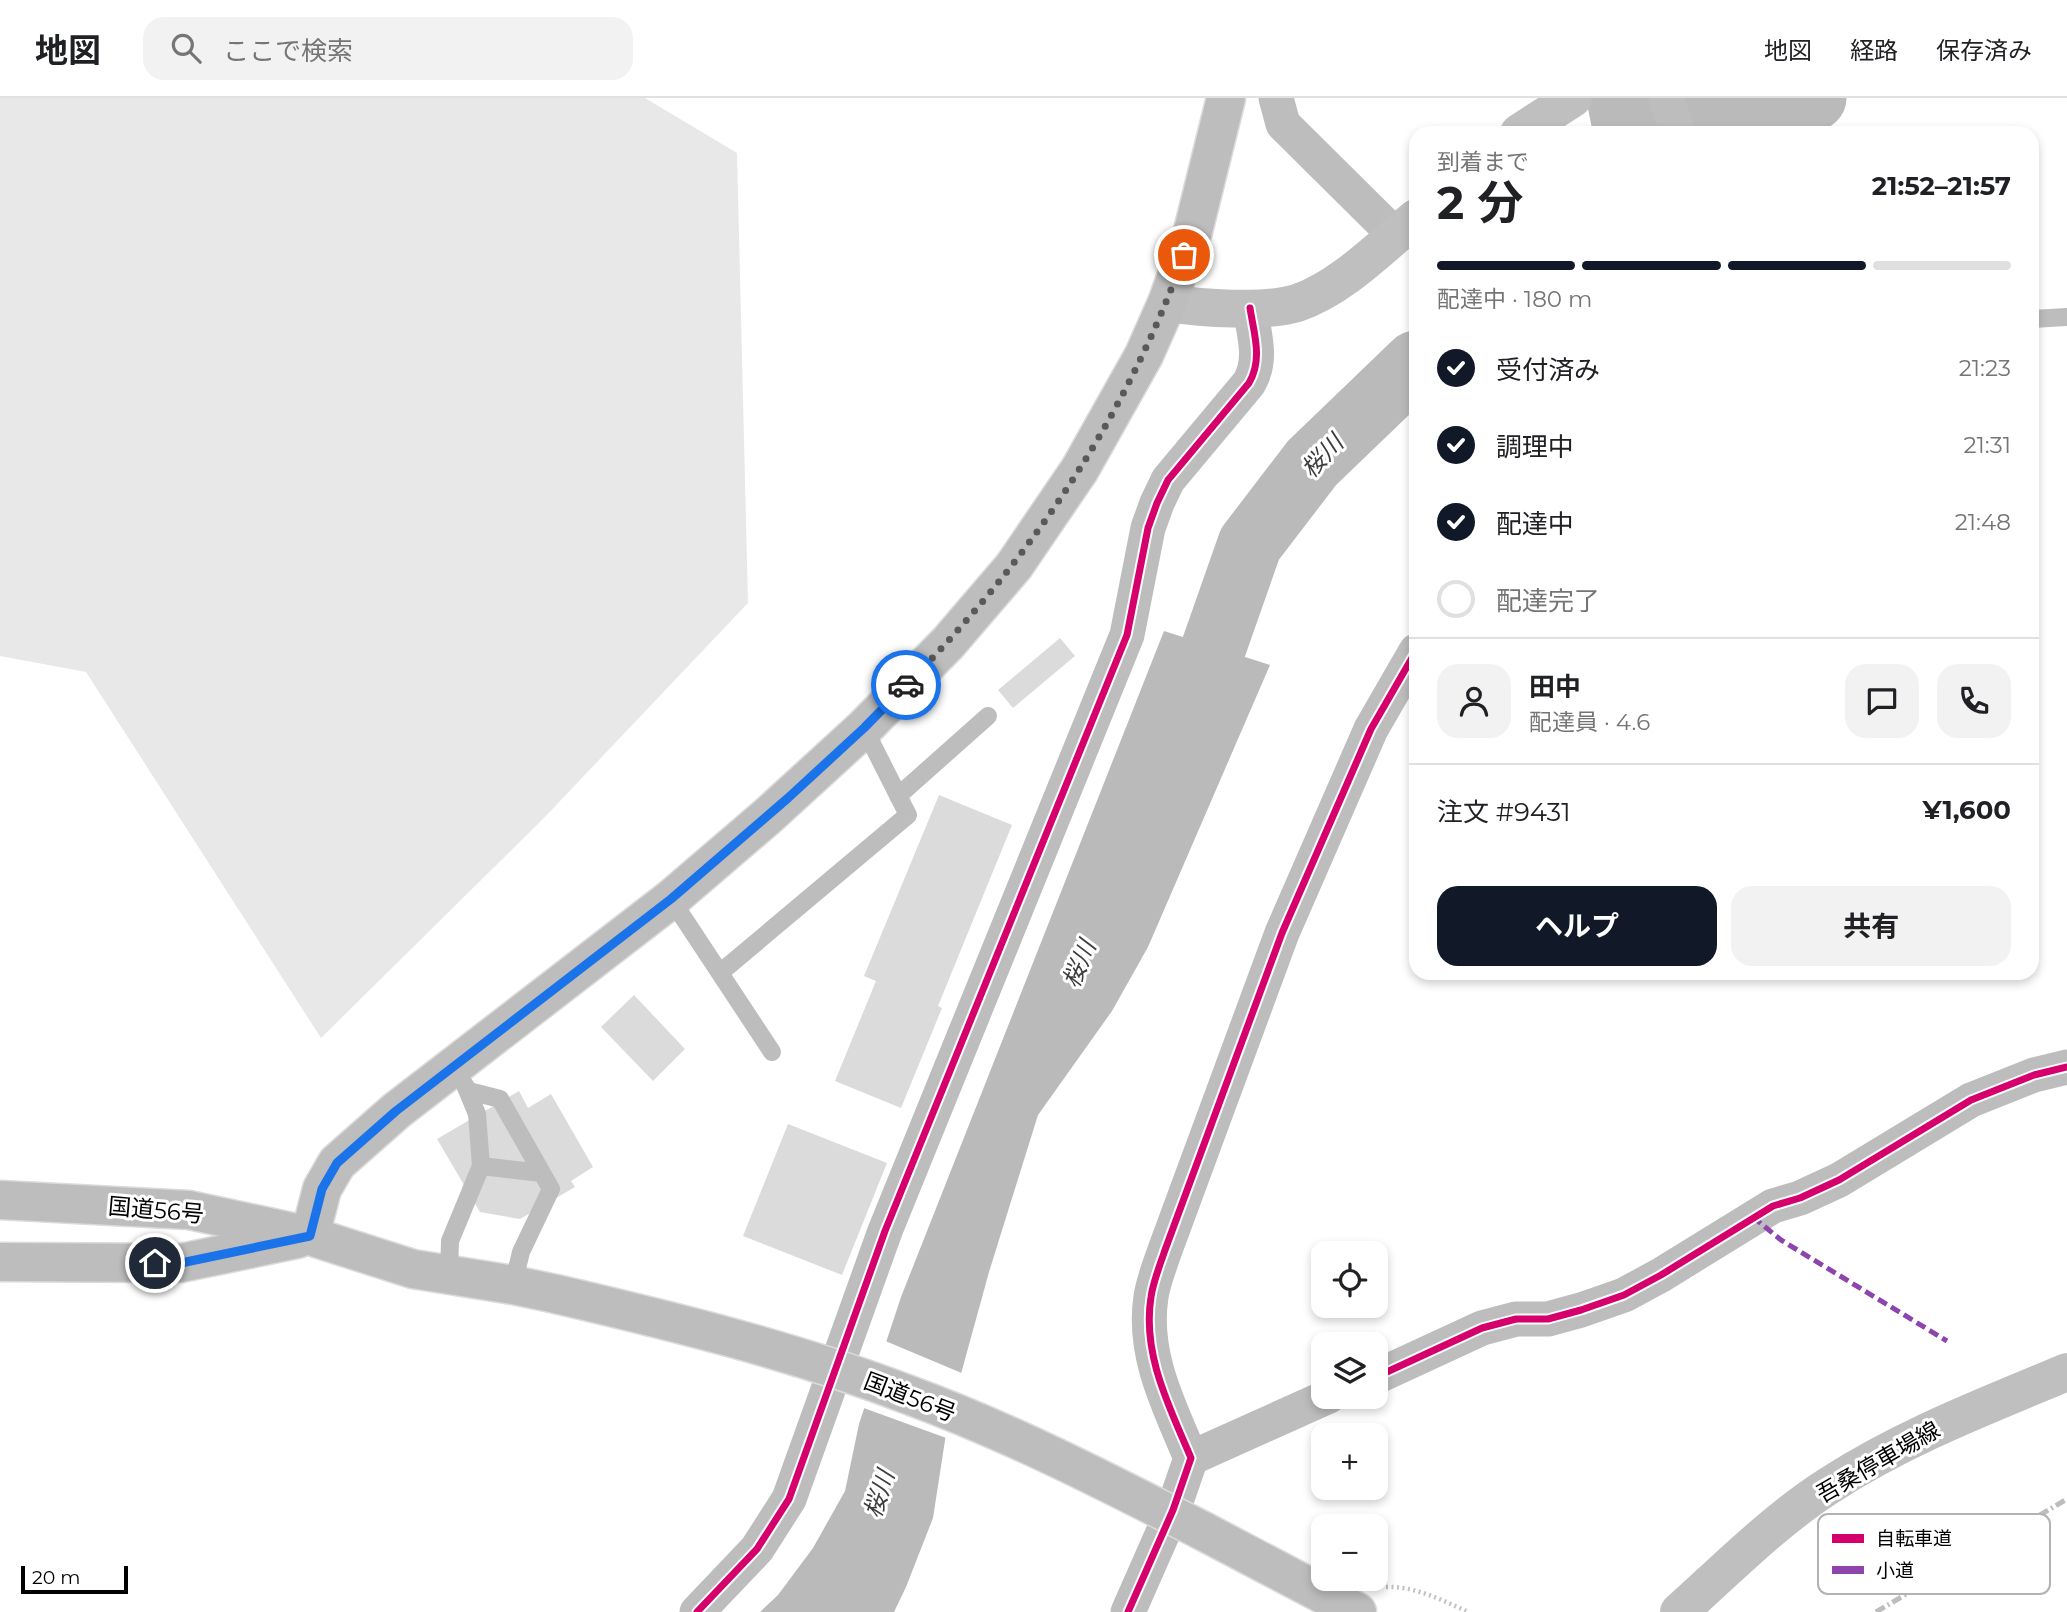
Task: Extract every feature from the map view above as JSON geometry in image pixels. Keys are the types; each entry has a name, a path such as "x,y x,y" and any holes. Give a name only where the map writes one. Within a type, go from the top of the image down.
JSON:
{"highway":[{"path":"310,1236 322,1189 337,1163 396,1111 461,1080 769,815 864,728 948,643 1014,566 1080,469 1144,355 1167,303 1193,231 1226,98"},
{"name":"国道56号","path":"0,1200 189,1210 310,1236 412,1269 556,1294 747,1341 910,1395 1088,1473 1203,1531 1370,1600"},
{"name":"国道56号","path":"0,1262 181,1263 310,1236"}],"main road":[{"path":"1530,126 1573,98"},
{"path":"1167,303 1276,308 1299,302 1326,289 1405,227"},
{"name":"吾桑停車場線","path":"1678,1612 1772,1530 1829,1485 1919,1434 2067,1372"}],"street":[{"path":"1276,98 1283,124 1405,227"},
{"path":"1666,98 1676,126"},
{"path":"697,1612 757,1549 789,1499 885,1231 1127,635 1148,528 1157,503 1168,480 1256,370 1258,358 1250,308"},
{"path":"1128,1612 1173,1510 1191,1458 1161,1386 1150,1345 1151,1297 1165,1250 1282,933 1371,729 1409,663"},
{"path":"1388,1371 1482,1328 1516,1319 1548,1319 1624,1294 1661,1275 1773,1206 1800,1198 1839,1180 1971,1100 2034,1075 2067,1067"},
{"path":"1191,1458 1311,1404"}],"lane":[{"path":"2039,319 2067,317"},
{"path":"898,796 988,716"},
{"path":"720,972 908,815 864,728"},
{"path":"671,899 772,1052"},
{"path":"449,1275 450,1241 481,1166 477,1114 461,1080"},
{"path":"461,1080 500,1099 551,1189 521,1252 513,1285"},
{"path":"481,1166 541,1173"}],"path":[{"path":"1370,1600 1394,1587 1433,1595 1468,1612"}],"shaded area":[{"path":"0,98 645,98 737,153 748,603 542,820 321,1038 86,672 0,656"}],"water":[{"path":"1164,631 1270,665 1148,947 1112,1011 1038,1115 989,1272 948,1421 933,1518 906,1587 894,1612 760,1612 778,1595 813,1548 845,1491 859,1424 901,1297"}],"pier":[{"path":"883,1340 964,1374 949,1439 861,1407"}],"building":[{"path":"1060,638 1075,656 1013,708 998,690"},
{"path":"939,795 1012,825 938,1006 942,1008 901,1108 835,1081 876,981 864,976"},
{"path":"634,995 685,1049 653,1081 601,1027"},
{"path":"519,1091 528,1108 551,1094 593,1167 571,1181 575,1187 520,1219 480,1212 437,1139"},
{"path":"788,1124 887,1163 842,1275 743,1236"}],"waterway":[{"path":"1619,98 1625,126"},
{"name":"桜川","path":"1699,126 1719,116 1814,98"},
{"name":"桜川","path":"1181,730 1198,692 1250,544 1312,463 1409,370"}],"railway":[{"path":"2042,1514 2067,1499"},
{"path":"1876,1612 1906,1594"}],"marked path":[{"path":"1753,1217 1781,1240 1947,1341"}],"cycle path":[{"path":"697,1612 757,1549 789,1499 885,1231 1127,635 1148,528 1157,503 1168,480 1249,383 1253,374 1257,356 1250,308"},
{"path":"1128,1612 1173,1510 1191,1458 1166,1399 1154,1359 1149,1318 1155,1279 1282,933 1371,729 1409,663"},
{"path":"1388,1371 1482,1328 1516,1319 1548,1319 1624,1295 1773,1206 1800,1198 1839,1180 1971,1100 2034,1075 2067,1067"}],"way so far":[{"path":"906,685 948,643 1014,566 1080,469 1144,355 1184,255"}],"route":[{"path":"155,1263 181,1263 310,1236 322,1189 337,1163 396,1111 671,899 788,798 906,685"}]}
